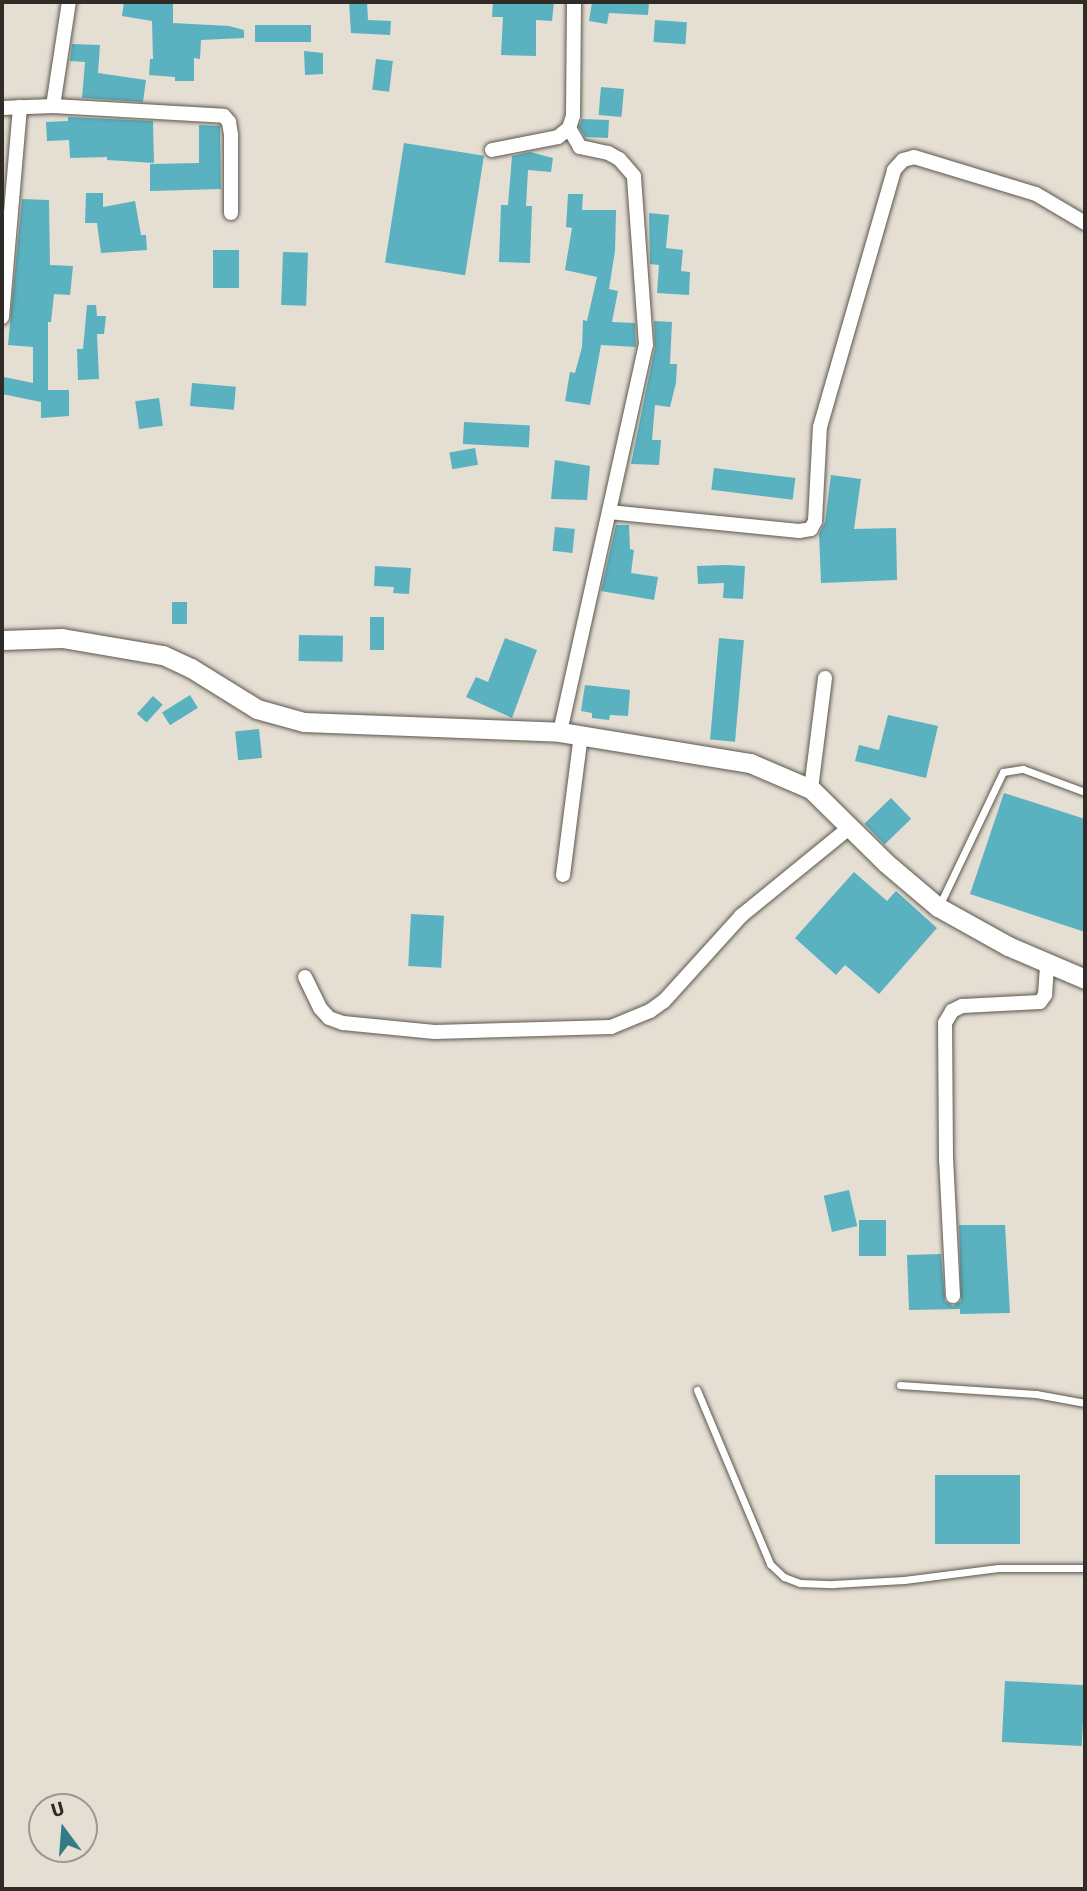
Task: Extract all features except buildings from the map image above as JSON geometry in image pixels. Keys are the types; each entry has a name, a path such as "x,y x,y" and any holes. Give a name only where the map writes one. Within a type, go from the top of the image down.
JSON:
{"street":[{"path":"53,106 69,2"},
{"path":"492,149 558,137 569,128 573,116 574,2"},
{"path":"2,108 53,106 224,116 229,122 231,135 231,213"},
{"path":"2,317 20,107"},
{"path":"560,732 646,345 634,176 619,159 608,153 580,147 569,128"},
{"path":"608,512 799,531 811,529 815,520 820,427 894,170 903,160 914,157 1037,194 1085,223"},
{"path":"2,640 62,638 163,655 191,668 249,705 304,722 560,732 750,763 811,789 913,888 938,908 1048,963 1084,977"},
{"path":"811,789 825,678"},
{"path":"563,875 581,735"},
{"path":"305,977 320,1009 329,1018 343,1023 435,1032 611,1027 650,1012 664,1001 741,916 850,827"},
{"path":"953,1296 946,1160 945,1024 952,1011 962,1006 1040,1002 1045,995 1048,963"}],"lane":[{"path":"938,908 1003,772 1023,769 1085,792"},
{"path":"900,1385 1037,1394 1085,1403"},
{"path":"697,1390 770,1564 784,1577 800,1583 833,1584 904,1580 998,1568 1085,1568"}]}
